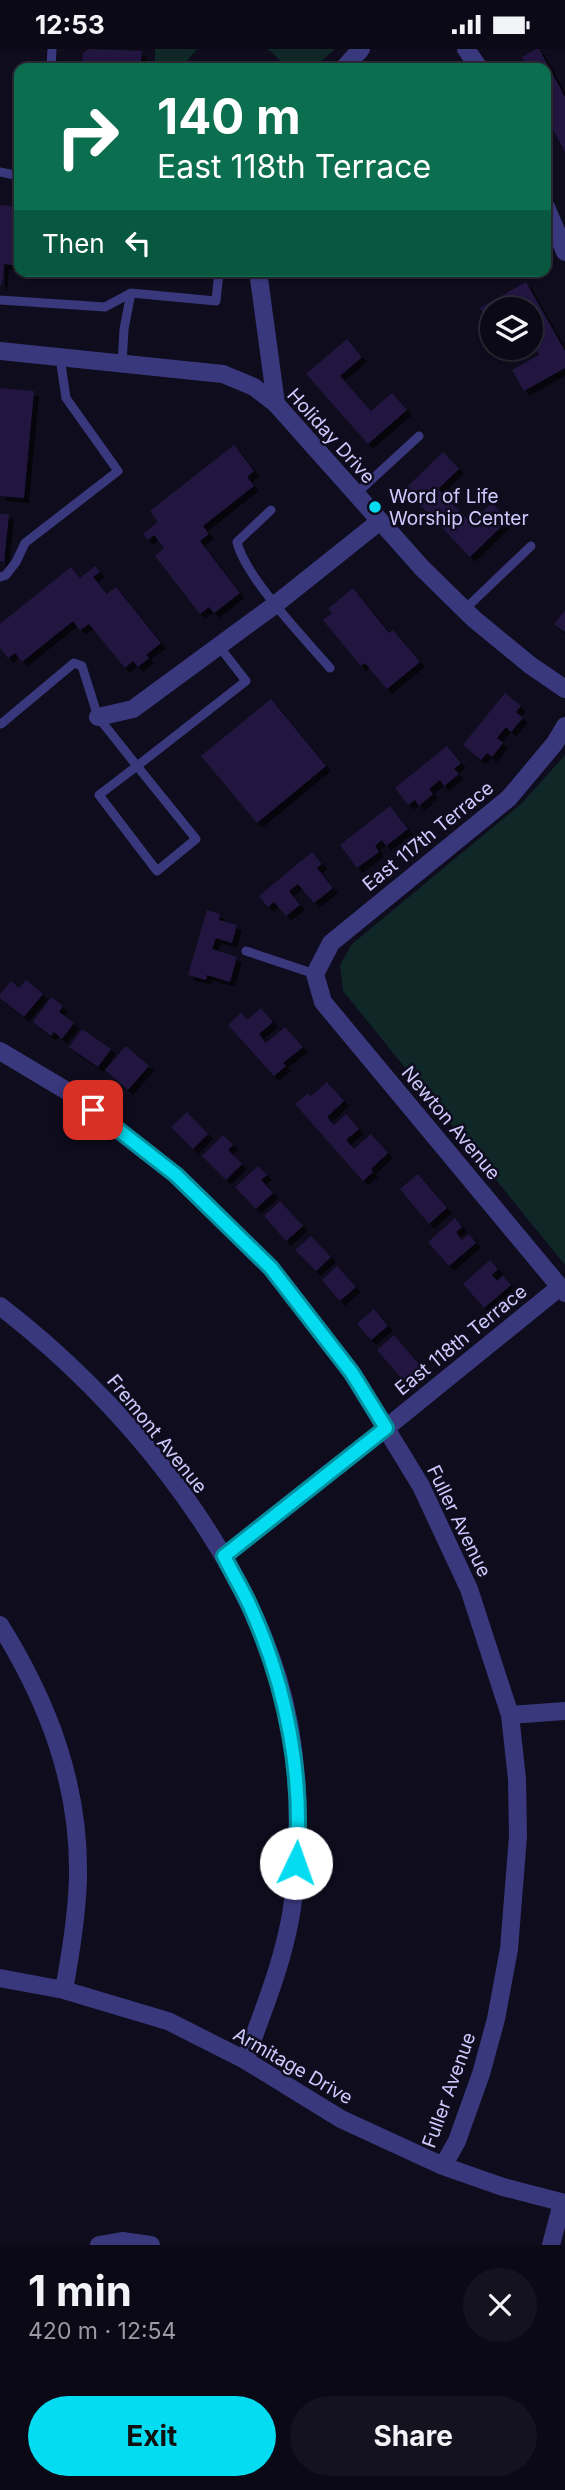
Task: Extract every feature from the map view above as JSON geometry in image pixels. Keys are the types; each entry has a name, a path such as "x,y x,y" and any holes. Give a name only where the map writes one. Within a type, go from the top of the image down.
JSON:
{"street":[{"path":"348,63 361,49"},
{"path":"559,221 565,252"},
{"path":"259,277 276,404"},
{"name":"Holiday Drive","path":"0,351 223,374 254,387 276,404 422,568 464,610 530,665 565,689"},
{"path":"98,717 133,709 276,604 380,521"},
{"name":"East 117th Terrace","path":"315,974 331,943 509,798 555,743 565,726"},
{"name":"Newton Avenue","path":"315,974 323,1002 562,1290"},
{"name":"Fuller Avenue","path":"0,1051 72,1094 176,1175 271,1268 352,1373 386,1428 421,1486 469,1589 510,1715 517,1779 518,1836 509,1949 496,2019 481,2074 457,2141 443,2166"},
{"name":"East 118th Terrace","path":"224,1556 562,1290"},
{"name":"Fremont Avenue","path":"0,1306 35,1333 105,1400 167,1474 224,1556 253,1612 278,1679 295,1758 298,1839 291,1911 277,1969 245,2060"},
{"path":"0,1625 27,1668 46,1710 63,1761 74,1814 78,1876 75,1930 64,1990"},
{"path":"510,1715 565,1711"},
{"name":"Armitage Drive","path":"0,1978 64,1990 168,2021 245,2060 341,2119 443,2166 503,2187 563,2203 551,2245"},
{"path":"99,2245 122,2241 151,2245"}],"lane":[{"path":"0,300 105,307 131,293 216,301 218,277"},
{"path":"122,364 124,329 131,293"},
{"path":"0,577 6,575 16,562 25,543 118,471 66,398 60,358"},
{"path":"356,494 419,436"},
{"path":"271,510 237,542 240,556 330,668"},
{"path":"464,610 531,546"},
{"path":"1,724 74,663 82,666 98,717 137,766 196,839 157,871 99,795 137,766 246,681 218,645"},
{"path":"246,951 315,974"}],"green space":[{"path":"155,49 197,49 185,63 155,63"},
{"path":"268,49 335,49 319,63 283,63"},
{"path":"565,755 565,1265 343,991 340,965 352,944 521,804"}],"building":[{"path":"88,49 142,51 141,63 82,63 83,53"},
{"path":"539,49 547,63 525,63 522,57"},
{"path":"551,71 565,97 565,152 551,126"},
{"path":"0,205 14,206 14,265 4,264 0,285"},
{"path":"526,282 534,297 499,297"},
{"path":"543,312 565,351 565,368 524,391 512,370 530,360 543,360"},
{"path":"347,339 362,357 340,376 371,411 392,393 407,410 368,444 306,374"},
{"path":"0,388 34,391 24,498 0,496"},
{"path":"234,445 254,471 247,477 254,486 203,526 209,534 200,541 240,593 214,613 209,607 200,614 155,556 164,548 154,535 148,540 143,534 158,522 150,511"},
{"path":"443,452 459,469 438,489 471,523 492,503 508,520 470,557 405,489"},
{"path":"0,514 9,514 4,562 0,561"},
{"path":"95,566 100,572 93,577 107,594 116,587 161,643 146,655 149,658 138,667 133,661 125,668 89,624 80,630 73,621 22,662 15,653 8,658 0,648 0,624 71,567 80,578"},
{"path":"353,588 389,633 393,630 420,662 387,689 365,663 361,666 323,620 332,613 328,609"},
{"path":"565,610 565,632 554,624"},
{"path":"505,693 521,706 516,712 523,718 511,732 506,727 497,738 503,743 492,757 487,753 481,760 463,745"},
{"path":"271,699 326,766 257,823 201,756"},
{"path":"447,746 461,763 454,769 459,774 444,786 440,780 429,789 433,794 419,806 415,800 408,805 395,788"},
{"path":"390,806 408,829 386,846 382,840 375,846 379,852 357,868 340,845"},
{"path":"312,852 322,864 317,868 333,888 314,903 298,884 289,891 300,905 286,916 274,902 268,907 259,896"},
{"path":"207,910 220,914 219,920 237,925 232,943 216,938 212,949 237,957 230,982 207,975 206,980 188,975"},
{"path":"26,980 43,994 24,1017 0,998 0,994 11,981 19,988"},
{"path":"51,997 63,1006 59,1012 74,1023 62,1039 54,1032 51,1036 33,1022"},
{"path":"261,1008 273,1022 259,1034 266,1043 285,1027 303,1047 283,1063 286,1066 274,1076 228,1025 241,1013 247,1020"},
{"path":"82,1029 111,1049 98,1067 69,1047"},
{"path":"126,1046 149,1066 128,1090 105,1070"},
{"path":"327,1082 344,1101 327,1117 334,1125 346,1114 359,1129 346,1140 354,1149 371,1134 388,1153 363,1181 295,1104 308,1093 310,1097"},
{"path":"187,1112 208,1134 193,1149 171,1127"},
{"path":"223,1135 233,1145 228,1150 242,1164 226,1180 202,1156"},
{"path":"258,1166 267,1175 261,1180 273,1193 256,1209 235,1187"},
{"path":"418,1174 447,1208 429,1224 400,1189"},
{"path":"280,1201 303,1226 286,1241 264,1216"},
{"path":"455,1218 462,1227 456,1232 462,1240 469,1234 476,1243 449,1266 428,1242"},
{"path":"311,1236 331,1257 316,1271 295,1250"},
{"path":"490,1260 498,1269 492,1275 497,1281 503,1276 511,1285 484,1308 463,1284"},
{"path":"337,1266 356,1287 340,1301 322,1280"},
{"path":"374,1309 388,1326 371,1340 357,1324"},
{"path":"394,1335 424,1370 407,1385 377,1350"}],"place":[{"name":"Word of Life Worship Center","path":"375,507"}],"route":[{"path":"93,1110 176,1175 271,1268 352,1373 386,1428 224,1556 253,1612 278,1679 295,1758 298,1839 296,1863"}]}
